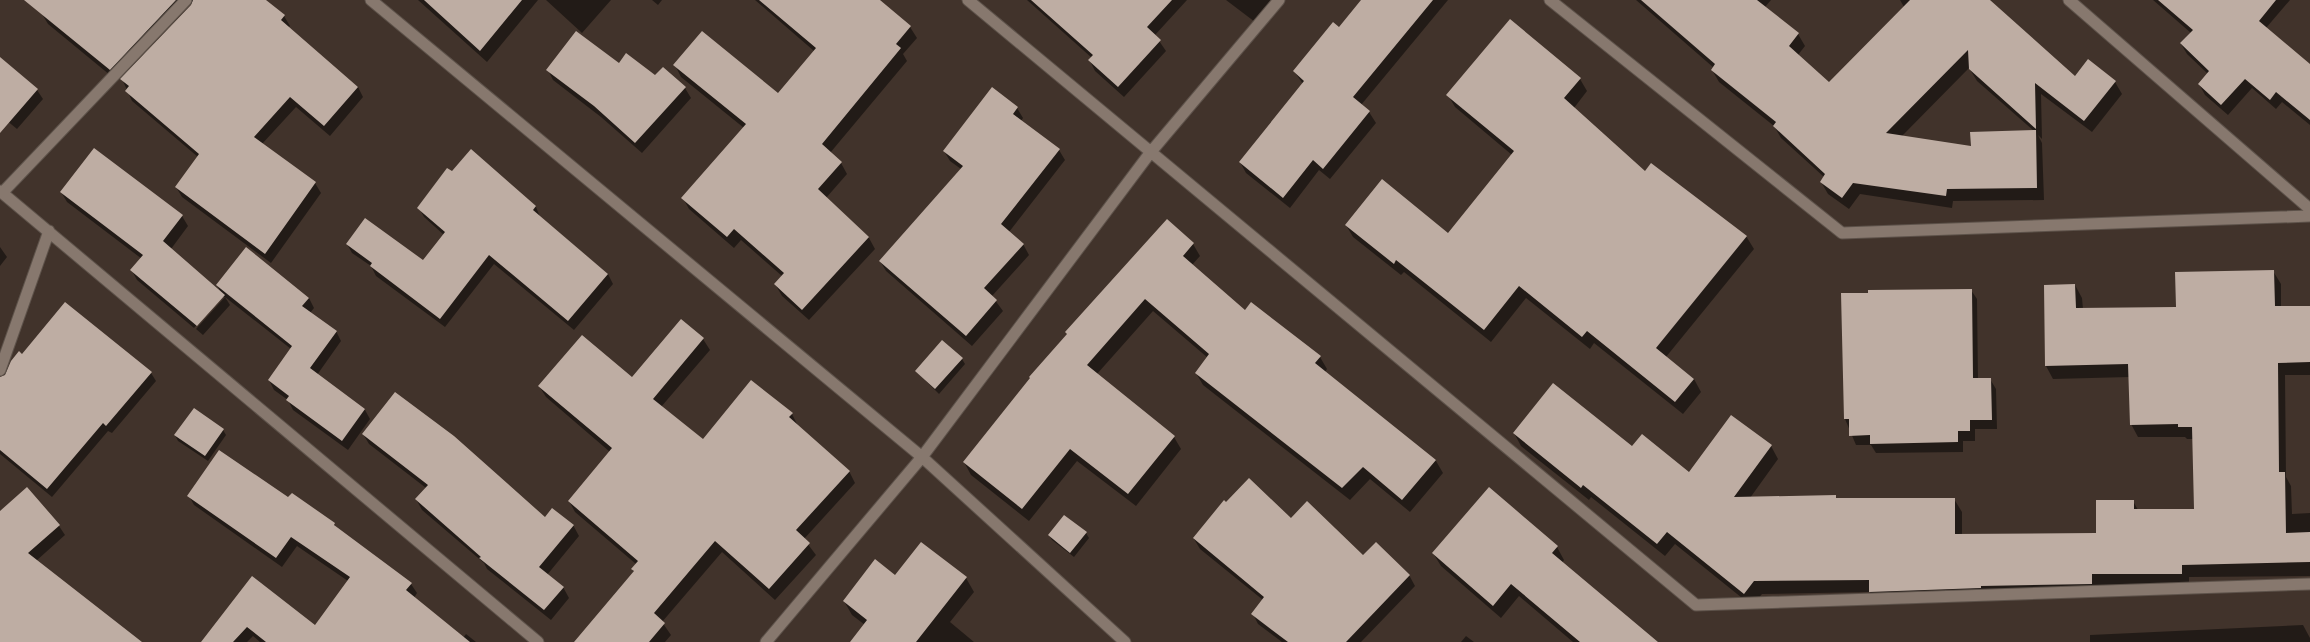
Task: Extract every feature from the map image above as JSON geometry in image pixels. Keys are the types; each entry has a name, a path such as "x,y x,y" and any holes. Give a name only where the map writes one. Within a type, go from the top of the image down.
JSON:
{"street":[{"path":"186,0 1,192 50,231 538,642"},
{"path":"371,0 922,457 1125,642"},
{"path":"968,0 1150,153 1696,605 2310,584"},
{"path":"766,642 922,457 1150,153 1279,0"},
{"path":"1550,0 1842,233 2310,216"},
{"path":"2069,0 2310,209"},
{"path":"0,370 50,231"}],"building":[{"path":"24,0 176,0 110,70"},
{"path":"193,0 266,0 285,15 281,20 358,87 324,126 290,97 254,137 316,182 265,254 175,187 199,154 125,91 129,86 120,79 191,5"},
{"path":"424,0 522,0 480,51"},
{"path":"759,0 880,0 911,26 896,44 901,48 822,144 842,162 818,189 869,237 802,310 774,284 784,273 734,229 727,237 681,198 746,124 673,65 702,31 778,93 816,48"},
{"path":"1031,0 1172,0 1147,27 1161,40 1118,87 1088,60 1093,55"},
{"path":"1361,0 1433,0 1353,97 1370,111 1323,169 1313,160 1283,198 1239,162 1304,81 1293,71 1333,22 1339,27"},
{"path":"1641,0 1757,0 1799,33 1789,46 1829,82 1910,0 1990,0 2075,76 2088,59 2116,81 2084,121 2035,83 2036,129 1969,69 1968,50 1886,133 1971,146 1970,132 2036,130 2037,188 1947,189 1946,196 1853,183 1842,198 1820,182 1825,174 1773,126 1776,122 1711,70 1715,64"},
{"path":"2158,0 2276,0 2259,21 2310,64 2310,120 2276,92 2270,100 2245,79 2221,105 2198,84 2209,71 2180,43 2193,30"},
{"path":"1510,19 1581,78 1564,98 1645,171 1651,163 1747,236 1656,348 1694,379 1675,402 1587,331 1582,337 1519,286 1484,330 1396,260 1394,264 1345,225 1382,179 1448,233 1514,151 1446,95"},
{"path":"576,31 619,63 626,53 655,75 663,67 686,87 635,143 594,106 546,70"},
{"path":"0,57 38,89 0,133"},
{"path":"992,87 1018,107 1013,114 1060,149 1001,224 1024,244 984,288 997,300 966,336 879,261 963,166 943,151"},
{"path":"94,148 183,215 163,241 225,295 197,326 130,270 143,255 60,192"},
{"path":"471,149 536,206 533,210 608,274 568,321 489,255 440,319 370,266 372,263 346,244 365,218 423,260 445,232 417,208 447,168 452,171"},
{"path":"1167,219 1194,243 1183,256 1245,310 1251,302 1321,356 1315,363 1436,460 1402,500 1363,467 1342,488 1195,373 1209,354 1145,299 1087,365 1175,436 1128,494 1070,449 1022,509 963,462 1030,378 1029,377 1067,334 1065,332"},
{"path":"246,247 309,298 302,306 337,331 310,368 365,409 342,441 286,400 289,396 268,380 292,346 216,285"},
{"path":"2274,270 2275,306 2310,306 2310,362 2278,363 2279,472 2285,472 2286,533 2310,532 2310,562 2182,565 2182,574 2092,574 2092,584 1981,586 1981,588 1869,592 1869,580 1754,581 1744,594 1667,532 1657,544 1583,485 1581,488 1513,433 1553,383 1632,446 1642,434 1689,472 1731,415 1772,445 1734,497 1836,495 1836,498 1955,498 1955,534 2096,533 2096,500 2134,500 2134,509 2194,509 2192,427 2178,427 2178,424 2130,425 2128,364 2045,366 2044,285 2075,284 2076,308 2176,307 2175,272"},
{"path":"1972,289 1973,378 1991,378 1992,420 1970,420 1970,431 1958,431 1958,442 1870,444 1870,435 1849,436 1849,419 1844,419 1841,293 1868,293 1868,290"},
{"path":"65,302 152,372 106,426 103,423 47,489 0,450 0,377 5,375 11,361 19,351 22,354"},
{"path":"681,319 704,338 653,399 703,439 751,380 793,413 789,417 850,471 796,530 810,543 769,589 715,541 654,613 665,623 649,642 574,642 634,571 631,569 638,561 568,501 612,448 538,386 582,335 632,377"},
{"path":"942,340 963,358 935,389 915,371"},
{"path":"395,392 454,436 545,517 552,508 574,525 539,567 564,587 544,610 479,558 481,557 415,499 428,485 362,434"},
{"path":"194,408 224,429 205,456 174,435"},
{"path":"219,450 288,497 292,493 335,523 334,525 412,583 406,590 470,642 266,642 247,627 233,642 201,642 252,576 315,625 350,577 291,537 276,558 187,496"},
{"path":"1249,478 1291,518 1307,501 1363,555 1376,542 1410,575 1346,642 1288,642 1251,614 1264,597 1193,538 1224,500 1226,502"},
{"path":"27,487 60,525 28,553 142,642 0,642 0,511"},
{"path":"1489,487 1558,546 1552,553 1658,642 1580,642 1511,584 1493,606 1432,553"},
{"path":"1064,515 1087,532 1070,553 1048,535"},
{"path":"921,542 967,577 916,642 850,642 867,620 843,601 875,559 895,575"}]}
